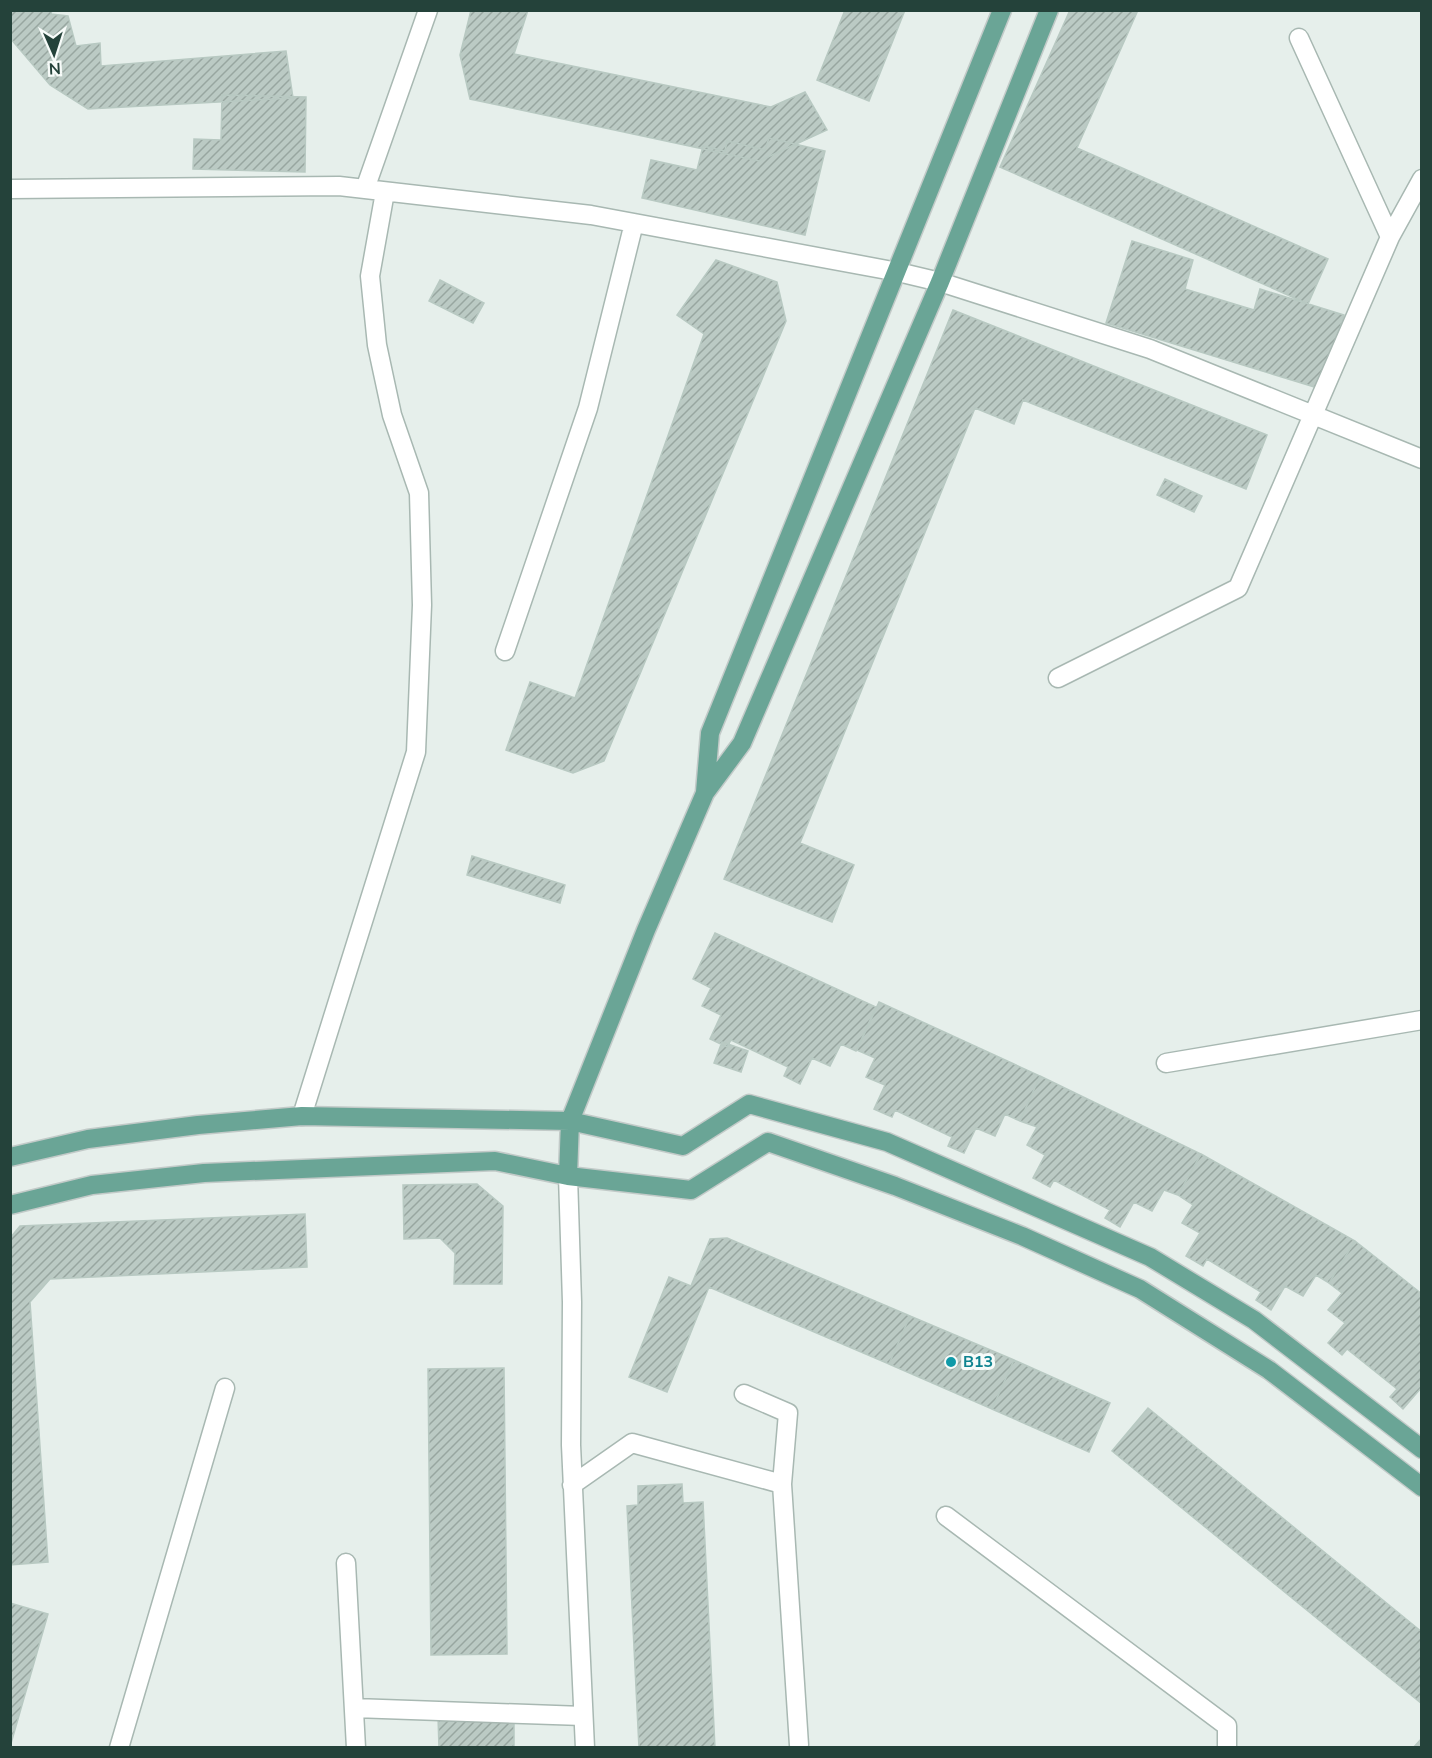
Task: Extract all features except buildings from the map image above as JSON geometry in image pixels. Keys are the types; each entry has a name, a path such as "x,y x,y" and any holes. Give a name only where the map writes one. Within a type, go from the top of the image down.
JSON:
{"main road":[{"path":"705,793 710,734 1002,10"},
{"path":"568,1176 570,1121 705,793 742,743 940,282 1049,10"},
{"path":"10,1157 88,1139 198,1125 302,1116 570,1121 683,1146 748,1104 887,1142 1150,1257 1254,1320 1422,1449"},
{"path":"10,1205 93,1185 204,1173 495,1161 568,1176 691,1191 768,1142 895,1186 1022,1236 1140,1289 1269,1370 1422,1487"}],"street":[{"path":"365,189 428,10"},
{"path":"1299,38 1390,237"},
{"path":"1058,678 1238,588 1390,237 1422,179"},
{"path":"10,189 339,186 591,215 898,272 940,282 1150,349 1422,459"},
{"path":"302,1116 416,752 422,605 419,493 392,415 377,345 370,276 385,192"},
{"path":"505,651 588,408 634,223"},
{"path":"1166,1063 1422,1020"},
{"path":"568,1176 572,1485 585,1748"},
{"path":"119,1748 225,1388"},
{"path":"744,1394 788,1413 782,1484 799,1745"},
{"path":"572,1485 633,1443 782,1484"},
{"path":"946,1516 1227,1726 1227,1748"},
{"path":"346,1563 356,1748"},
{"path":"354,1708 583,1716"}],"place":[{"name":"B13","path":"951,1362"}]}
